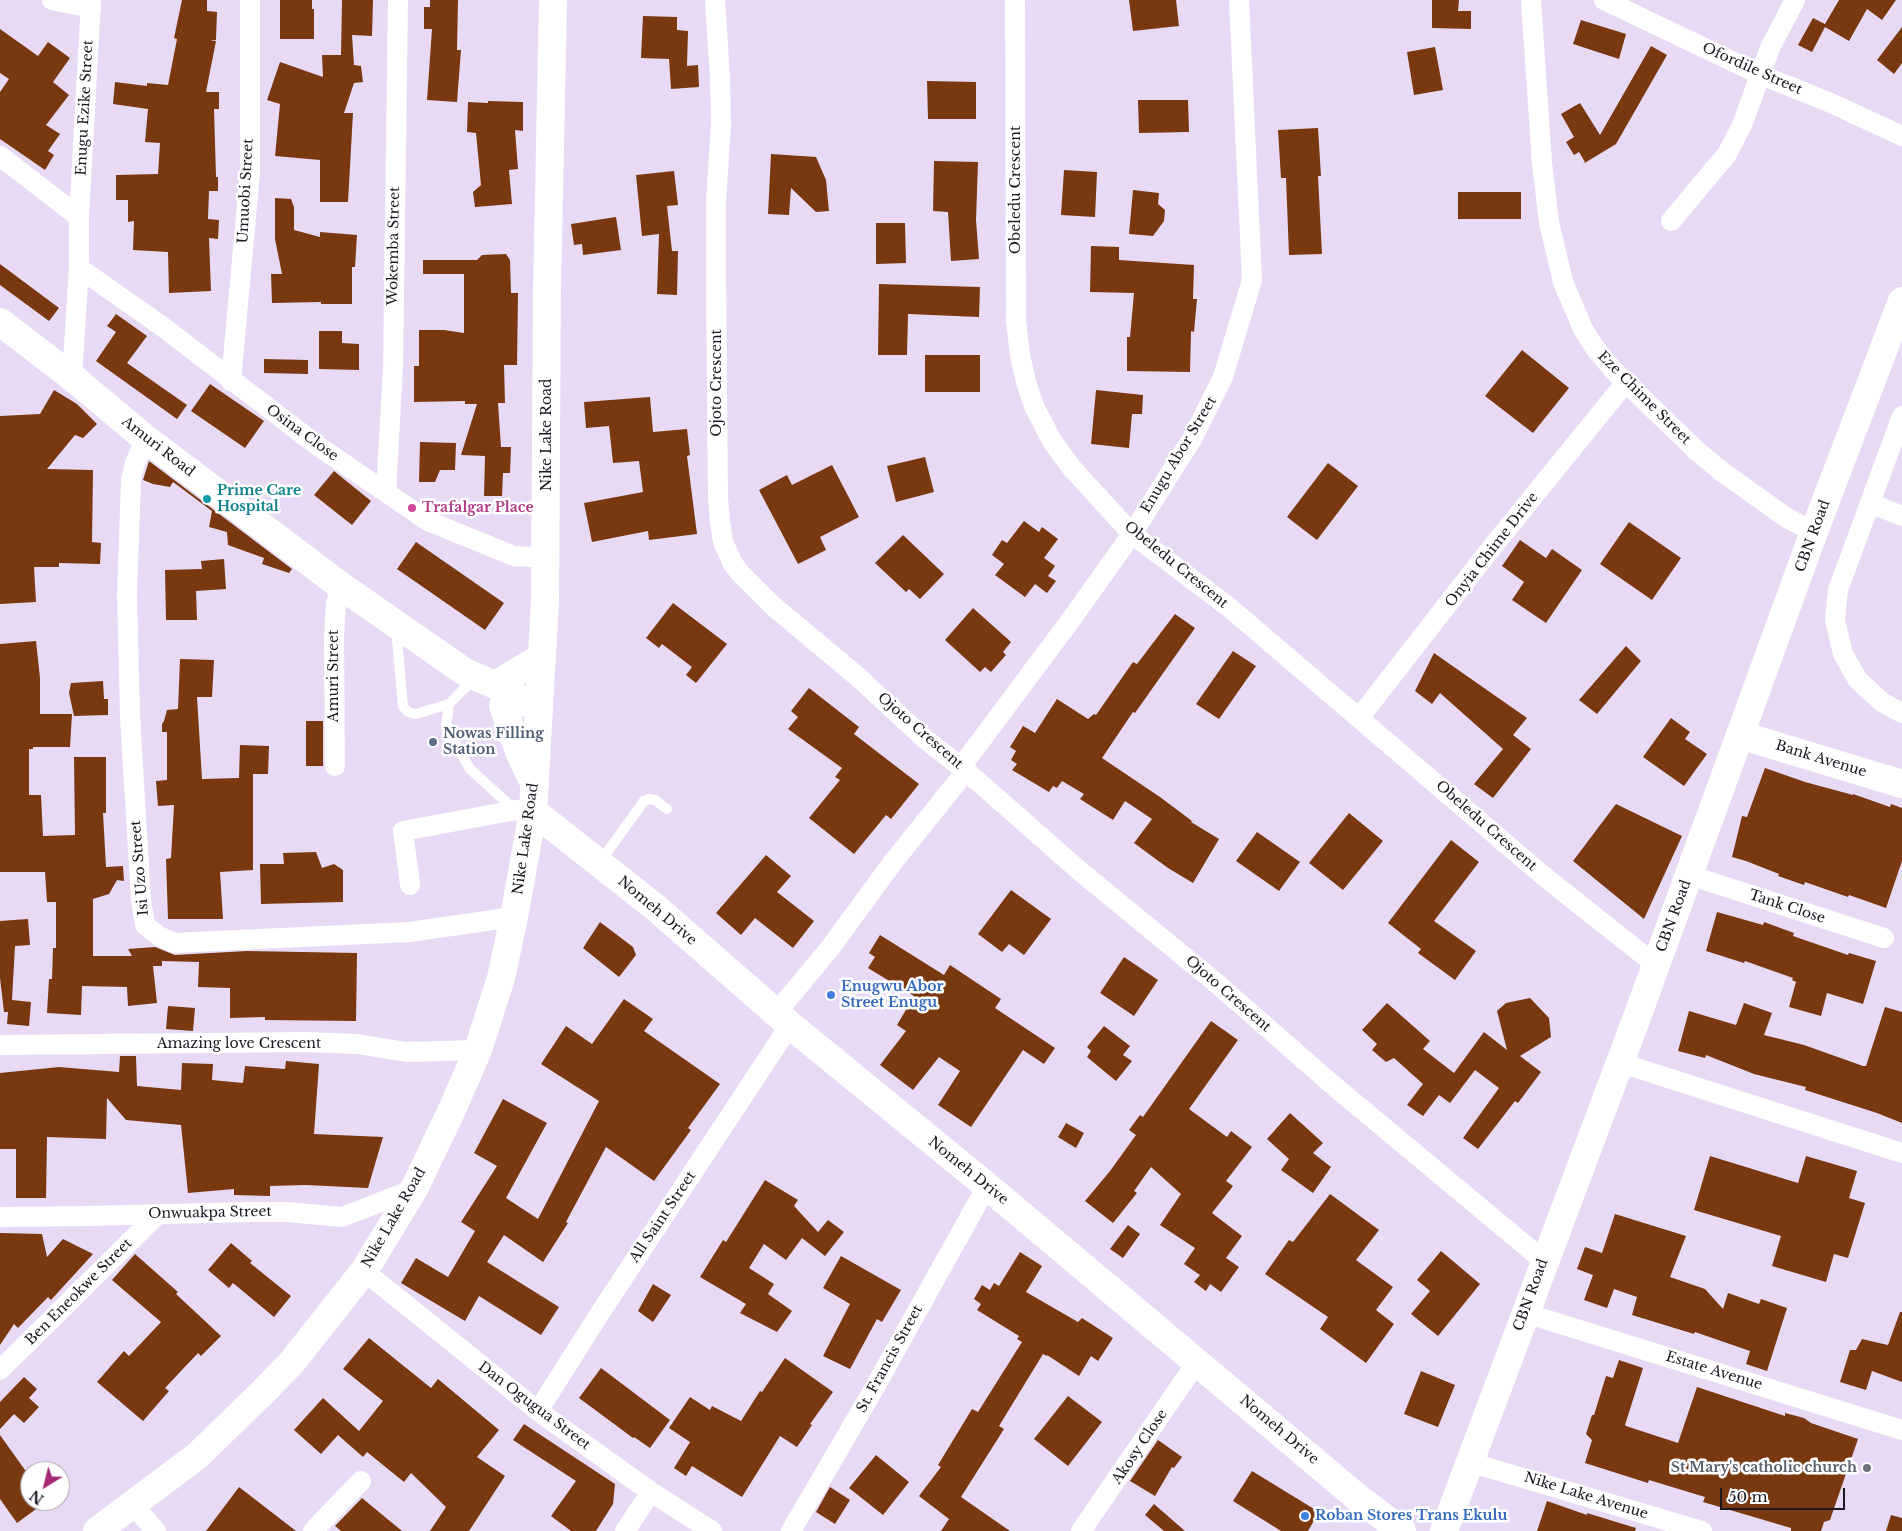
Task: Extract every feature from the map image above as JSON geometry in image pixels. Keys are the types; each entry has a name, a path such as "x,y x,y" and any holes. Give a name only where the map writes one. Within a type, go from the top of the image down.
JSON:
{"main road":[{"name":"Nike Lake Road","path":"97,1531 197,1456 263,1392 292,1362 364,1271 414,1189 450,1114 478,1050 501,978 514,917 539,719 546,558 547,300 552,0"},
{"name":"CBN Road","path":"1444,1531 1618,1062 1656,965 1814,532 1902,301"},
{"name":"Amuri Road","path":"0,322 72,377 146,439 341,586 484,686 539,719"},
{"path":"528,802 520,754 484,686 542,657"},
{"name":"Bank Avenue","path":"1740,735 1902,784"},
{"name":"Nomeh Drive","path":"528,802 662,913 783,1019 987,1186 1358,1498 1402,1531"}],"street":[{"path":"52,0 91,4"},
{"name":"Umuobi Street","path":"231,381 250,172 250,0"},
{"name":"Wokemba Street","path":"386,492 393,368 398,0"},
{"name":"Ojoto Crescent","path":"715,0 721,124 716,203 717,412 720,522 723,542 733,564 772,605 858,677 925,738 1089,878 1215,982 1334,1086 1544,1261"},
{"name":"Obeledu Crescent","path":"1015,0 1016,315 1022,369 1034,406 1052,441 1071,467 1132,534 1230,608 1546,878 1656,965"},
{"name":"Enugu Abor Street","path":"963,769 1132,534 1192,439 1216,393 1226,366 1238,322 1251,286 1239,0"},
{"name":"Eze Chime Street","path":"1531,0 1543,177 1549,222 1565,289 1583,329 1614,371 1690,445 1721,471 1786,518 1814,532"},
{"name":"Ofordile Street","path":"1604,0 1761,75 1831,103 1902,136"},
{"path":"1671,221 1727,154 1742,126 1770,48 1795,0"},
{"name":"Enugu Ezike Street","path":"72,377 91,4"},
{"path":"0,156 79,217"},
{"name":"Osina Close","path":"79,268 163,327 318,446 428,521 514,556 546,558"},
{"name":"Onyia Chime Drive","path":"1359,718 1489,551 1626,382"},
{"path":"1902,416 1838,590 1835,620 1843,654 1858,680 1883,703 1902,713"},
{"name":"Isi Uzo Street","path":"146,439 134,463 131,480 126,594 130,726 141,900 145,924 158,936 174,943 409,932 514,917"},
{"path":"1870,503 1902,516"},
{"name":"Amuri Street","path":"335,766 334,637 336,602 341,586"},
{"name":"All Saint Street","path":"538,1411 783,1019 830,948 963,769"},
{"path":"410,885 402,831 528,802"},
{"name":"Tank Close","path":"1689,875 1884,938"},
{"name":"Amazing love Crescent","path":"0,1045 306,1042 357,1044 408,1052 478,1050"},
{"path":"1618,1062 1902,1153"},
{"name":"St. Francis Street","path":"791,1531 987,1186"},
{"name":"Onwuakpa Street","path":"0,1216 287,1212 342,1217 414,1189"},
{"name":"Ben Eneokwe Street","path":"0,1370 158,1214"},
{"name":"Dan Ogugua Street","path":"364,1271 538,1411 651,1492 712,1531"},
{"name":"Estate Avenue","path":"1525,1313 1902,1430"},
{"name":"Akosy Close","path":"1081,1531 1197,1362"},
{"name":"Nike Lake Avenue","path":"1470,1462 1702,1531"},
{"path":"313,1531 361,1481"},
{"path":"625,1531 651,1492"},
{"path":"133,1504 156,1531"}],"lane":[{"path":"395,624 403,706 408,712 416,714 449,704 484,686"},
{"path":"449,704 446,726 470,769 528,802"},
{"path":"599,862 644,801 649,799 655,800 667,809"}],"building":[{"path":"182,0 207,0 207,11 217,12 216,40 210,40 216,41 206,92 219,92 219,109 214,109 218,191 209,191 208,219 219,220 218,239 209,238 211,291 169,293 168,252 133,250 134,221 128,222 128,200 116,200 116,175 158,174 160,143 145,142 148,109 113,104 115,82 147,86 147,83 168,85 177,39 174,38"},
{"path":"280,0 312,0 312,9 314,9 314,39 280,39"},
{"path":"342,0 373,0 372,36 352,35 354,65 361,66 363,82 354,83 344,113 353,113 348,202 320,202 320,160 275,156 280,104 267,100 280,62 323,77 322,55 341,55"},
{"path":"430,0 458,0 457,50 461,50 457,102 427,100 432,29 424,29 424,7 430,7"},
{"path":"1129,0 1176,0 1179,26 1133,31"},
{"path":"1432,0 1459,0 1458,11 1471,11 1471,29 1432,28"},
{"path":"1839,0 1896,0 1882,20 1867,9 1849,41 1825,27 1812,52 1798,45 1813,18 1825,24"},
{"path":"643,16 677,17 677,30 688,31 687,66 698,65 699,87 671,89 669,59 641,58"},
{"path":"1581,20 1626,34 1619,59 1573,44"},
{"path":"1902,27 1902,63 1894,74 1877,60"},
{"path":"0,29 38,56 48,42 70,58 53,82 69,95 46,125 60,134 48,151 54,155 45,170 0,139 0,92 9,79 0,73"},
{"path":"1651,46 1667,55 1616,144 1583,164 1585,162 1579,152 1574,155 1566,142 1574,137 1561,114 1580,103 1600,135"},
{"path":"1435,47 1443,90 1414,95 1407,52"},
{"path":"927,81 976,82 976,119 928,119"},
{"path":"1138,100 1188,100 1189,132 1139,133"},
{"path":"488,101 523,102 523,131 515,130 518,169 509,170 512,204 475,207 473,192 481,185 476,133 467,132 468,102 488,103"},
{"path":"1318,128 1321,176 1318,176 1322,254 1289,255 1286,178 1281,178 1278,130"},
{"path":"771,154 816,157 826,180 829,211 816,212 791,188 789,215 768,214"},
{"path":"934,161 978,162 976,220 979,259 951,261 948,212 933,211"},
{"path":"1064,170 1097,172 1095,217 1061,215"},
{"path":"674,171 678,205 667,206 672,251 678,251 677,295 657,294 659,234 642,236 636,175"},
{"path":"1133,190 1159,193 1158,204 1165,210 1164,221 1153,236 1129,234"},
{"path":"1458,192 1521,192 1521,219 1458,219"},
{"path":"275,198 291,199 294,207 294,230 320,237 320,232 357,235 355,267 352,267 352,304 321,304 321,302 272,303 271,274 282,274 275,239"},
{"path":"616,217 621,250 583,255 582,244 574,245 571,224"},
{"path":"876,223 905,223 906,263 876,264"},
{"path":"1091,246 1119,247 1119,260 1194,265 1193,299 1197,299 1194,332 1191,331 1190,372 1127,371 1127,337 1130,337 1134,293 1090,292"},
{"path":"506,254 510,260 511,293 518,293 517,365 504,365 505,403 498,403 501,447 511,447 510,473 503,473 502,496 484,496 485,456 461,455 477,404 465,404 465,401 414,402 414,366 419,366 419,330 444,330 464,333 464,274 423,274 423,260 477,260 482,255"},
{"path":"0,264 59,308 49,321 0,285"},
{"path":"879,284 980,287 979,317 908,314 907,355 878,355"},
{"path":"116,314 147,336 127,363 187,405 177,419 96,361 116,332 107,326"},
{"path":"319,331 342,331 342,343 359,344 359,370 319,369"},
{"path":"1522,350 1569,388 1533,433 1485,396"},
{"path":"925,355 980,355 980,392 925,392"},
{"path":"264,359 308,360 308,374 264,373"},
{"path":"210,384 264,421 245,448 191,411"},
{"path":"54,390 77,404 97,424 83,438 75,435 47,469 93,470 92,542 101,543 100,564 59,563 59,567 34,567 36,602 0,604 0,416 40,414"},
{"path":"1096,390 1143,395 1142,414 1132,414 1129,448 1091,444"},
{"path":"650,397 653,432 687,429 690,455 687,456 697,534 649,540 648,531 592,542 584,503 643,492 639,461 613,463 609,426 586,428 584,402"},
{"path":"420,442 456,443 455,470 440,470 435,482 419,482"},
{"path":"925,457 934,492 896,502 887,466"},
{"path":"149,461 292,569 289,573 262,564 264,558 228,545 227,532 209,527 212,511 173,482 170,487 143,480"},
{"path":"1328,463 1358,486 1317,540 1287,517"},
{"path":"832,465 859,517 820,537 826,550 798,564 759,490 787,475 792,485"},
{"path":"334,471 371,501 352,525 314,495"},
{"path":"1024,521 1039,532 1042,527 1058,539 1044,558 1055,566 1048,576 1056,581 1047,593 1035,584 1025,597 995,575 1004,564 992,555 1002,540 1007,543"},
{"path":"1629,522 1681,558 1652,600 1600,564"},
{"path":"903,535 944,574 920,599 909,589 906,592 875,563"},
{"path":"1520,540 1546,558 1552,549 1582,570 1546,623 1512,600 1524,582 1502,566"},
{"path":"416,542 504,603 485,630 397,569"},
{"path":"224,559 226,589 196,591 197,620 166,620 165,570 202,569 201,561"},
{"path":"673,603 727,644 696,683 686,675 692,667 662,644 659,648 646,638"},
{"path":"973,608 1011,642 1003,652 1006,655 991,672 985,667 980,672 945,640"},
{"path":"1175,614 1195,628 1135,713 1133,712 1102,758 1160,797 1191,822 1219,839 1193,883 1168,868 1134,843 1152,819 1125,801 1113,820 1080,799 1084,794 1062,781 1057,788 1053,786 1049,792 1012,770 1017,764 1011,760 1016,751 1010,747 1023,726 1035,733 1057,699 1088,719 1094,714 1096,715 1133,662 1137,664"},
{"path":"36,641 40,678 40,714 72,714 70,747 33,747 33,749 29,749 29,795 41,795 43,836 75,835 74,757 106,757 106,813 103,813 106,867 123,866 124,881 117,880 109,894 93,899 93,956 132,956 128,949 155,947 175,955 247,951 357,953 356,1021 265,1020 265,1017 230,1018 230,988 198,987 199,962 162,961 162,966 153,966 157,1003 128,1006 127,987 82,986 81,1015 47,1013 49,979 52,979 53,948 56,948 56,902 47,902 45,872 0,872 0,644"},
{"path":"1626,646 1641,661 1597,714 1579,700"},
{"path":"1233,651 1256,666 1219,719 1196,704"},
{"path":"1434,653 1527,718 1513,735 1531,749 1493,798 1474,784 1503,749 1440,693 1432,704 1415,691"},
{"path":"180,659 214,660 212,697 197,697 202,779 239,778 240,745 269,746 268,774 253,774 253,870 220,872 223,919 168,919 166,859 171,858 174,805 158,806 156,781 167,780 167,732 162,732 162,724 167,710 178,709"},
{"path":"103,681 104,699 108,699 108,715 74,716 69,693 71,683"},
{"path":"809,688 859,727 854,734 919,784 891,819 886,815 854,854 809,818 840,780 835,777 842,768 788,729 798,717 791,711"},
{"path":"1671,718 1690,732 1685,739 1707,754 1684,786 1643,757"},
{"path":"306,721 323,721 323,766 306,766"},
{"path":"1765,768 1890,807 1891,804 1902,808 1902,861 1886,908 1805,882 1804,885 1732,857 1742,816 1747,817"},
{"path":"1616,804 1682,836 1644,919 1573,861"},
{"path":"1349,813 1383,841 1343,890 1309,863"},
{"path":"1257,832 1300,862 1279,891 1236,861"},
{"path":"1451,840 1479,862 1434,921 1476,951 1455,980 1418,953 1421,949 1388,923"},
{"path":"316,852 322,868 334,864 343,870 343,902 261,904 260,864 284,864 283,853"},
{"path":"766,855 791,876 777,892 814,921 793,948 755,918 741,935 716,913"},
{"path":"1011,890 1051,919 1024,955 1009,944 1002,952 978,934"},
{"path":"1717,912 1763,925 1764,922 1794,933 1793,936 1848,955 1849,953 1876,961 1863,1004 1827,993 1821,1016 1789,1007 1796,982 1792,980 1793,978 1745,961 1744,963 1706,951"},
{"path":"28,919 30,945 15,946 12,1000 31,1002 29,1026 7,1024 8,1012 4,1012 0,978 0,921"},
{"path":"600,922 633,947 636,955 619,977 583,948"},
{"path":"880,935 944,975 950,965 1001,999 995,1008 1055,1048 1044,1064 1023,1050 971,1127 938,1105 960,1071 939,1057 913,1090 880,1065 906,1031 897,1025 914,996 868,968 875,957 869,953"},
{"path":"1124,957 1158,980 1134,1016 1100,993"},
{"path":"1530,998 1549,1018 1551,1037 1520,1056 1541,1072 1518,1103 1515,1101 1478,1149 1463,1138 1499,1088 1475,1070 1450,1103 1439,1095 1423,1116 1407,1105 1423,1084 1394,1058 1386,1062 1372,1050 1377,1044 1362,1030 1387,1003 1430,1041 1423,1049 1454,1073 1484,1032 1507,1050 1497,1011 1506,1003"},
{"path":"624,999 653,1019 644,1031 720,1084 688,1128 691,1130 654,1181 606,1147 566,1222 568,1223 543,1262 504,1235 487,1262 559,1307 541,1335 479,1296 465,1321 401,1283 416,1258 448,1277 475,1231 461,1222 497,1166 474,1153 503,1099 547,1123 506,1198 538,1219 599,1101 541,1064 566,1026 592,1044"},
{"path":"1744,1003 1772,1013 1764,1035 1804,1045 1863,1066 1866,1066 1885,1007 1902,1012 1902,1123 1805,1090 1806,1087 1754,1074 1706,1055 1705,1058 1678,1051 1689,1011 1736,1025"},
{"path":"168,1006 195,1008 193,1031 166,1029"},
{"path":"1211,1021 1238,1040 1189,1109 1227,1137 1231,1131 1252,1147 1226,1181 1233,1186 1212,1213 1242,1236 1226,1258 1239,1267 1221,1292 1210,1284 1206,1291 1194,1282 1200,1275 1184,1264 1195,1248 1160,1225 1181,1194 1151,1167 1134,1191 1137,1193 1113,1223 1085,1201 1136,1135 1129,1130 1140,1115 1143,1117"},
{"path":"1104,1026 1130,1046 1123,1055 1132,1061 1116,1081 1087,1057 1091,1051 1087,1047"},
{"path":"120,1056 136,1056 137,1086 181,1090 182,1063 213,1064 212,1080 243,1083 245,1066 285,1069 286,1061 319,1064 314,1134 383,1137 368,1188 306,1185 270,1186 270,1196 234,1195 234,1189 188,1193 181,1125 126,1120 107,1098 106,1139 47,1137 46,1198 16,1198 16,1149 0,1149 0,1073 59,1067 119,1072"},
{"path":"1290,1113 1323,1143 1313,1153 1331,1167 1313,1193 1281,1170 1289,1159 1267,1139"},
{"path":"1066,1123 1084,1133 1076,1148 1058,1137"},
{"path":"1710,1156 1798,1183 1806,1156 1857,1171 1849,1198 1865,1203 1848,1258 1834,1254 1826,1282 1772,1266 1781,1236 1694,1210"},
{"path":"765,1180 798,1200 794,1206 818,1232 828,1220 844,1232 825,1256 802,1238 786,1260 764,1244 749,1268 774,1284 768,1294 792,1311 777,1332 740,1313 746,1304 700,1277 723,1240 726,1242"},
{"path":"1330,1194 1379,1230 1356,1260 1393,1287 1376,1310 1394,1324 1366,1363 1320,1329 1328,1317 1265,1274 1289,1240 1293,1242"},
{"path":"1615,1214 1686,1236 1670,1277 1705,1289 1723,1309 1728,1293 1759,1304 1761,1299 1787,1308 1767,1371 1746,1364 1750,1351 1695,1332 1694,1334 1632,1315 1637,1297 1614,1289 1607,1308 1584,1300 1593,1275 1577,1269 1585,1247 1602,1253"},
{"path":"1128,1225 1140,1234 1123,1258 1110,1249"},
{"path":"0,1233 42,1234 47,1257 63,1239 93,1254 51,1300 48,1297 18,1328 14,1324 0,1345"},
{"path":"231,1243 252,1261 250,1263 291,1296 274,1317 233,1283 229,1288 208,1270"},
{"path":"1441,1251 1480,1284 1438,1336 1411,1314 1430,1291 1417,1280"},
{"path":"1020,1252 1042,1266 1026,1292 1078,1322 1082,1318 1113,1338 1098,1361 1091,1356 1079,1376 1043,1354 999,1426 1004,1429 961,1497 1010,1531 941,1531 949,1519 919,1496 941,1467 938,1465 972,1409 978,1412 1022,1342 1017,1339 1019,1336 977,1310 981,1304 974,1299 982,1285 990,1290 994,1283 999,1286"},
{"path":"135,1254 178,1292 176,1294 221,1336 201,1356 198,1353 165,1388 169,1391 143,1421 97,1382 124,1351 129,1356 161,1322 112,1280"},
{"path":"841,1256 901,1290 882,1322 877,1319 850,1369 823,1356 850,1304 823,1288"},
{"path":"653,1284 671,1295 653,1322 638,1311"},
{"path":"1900,1312 1902,1312 1902,1382 1872,1371 1866,1390 1840,1382 1850,1350 1856,1350 1862,1339 1888,1345"},
{"path":"369,1338 431,1388 438,1379 499,1430 477,1457 505,1476 469,1531 430,1531 446,1507 411,1473 404,1482 367,1452 363,1457 338,1435 321,1454 294,1430 323,1398 359,1431 383,1401 343,1369"},
{"path":"785,1358 833,1392 810,1424 812,1425 797,1447 780,1436 742,1497 692,1466 686,1476 674,1468 690,1442 669,1428 690,1397 710,1410 712,1406 741,1421 760,1391 762,1392"},
{"path":"1619,1360 1643,1368 1626,1426 1678,1443 1697,1387 1785,1416 1785,1413 1804,1418 1811,1423 1858,1439 1830,1520 1824,1522 1821,1531 1791,1531 1791,1528 1703,1502 1705,1497 1649,1480 1648,1483 1585,1463 1592,1440 1586,1434 1592,1415 1594,1415 1606,1376 1613,1378"},
{"path":"601,1368 670,1420 650,1448 633,1438 579,1398"},
{"path":"1421,1371 1455,1385 1438,1427 1404,1414"},
{"path":"24,1377 37,1389 29,1398 39,1407 24,1423 14,1414 0,1429 0,1402"},
{"path":"1068,1396 1102,1422 1068,1466 1034,1439"},
{"path":"524,1424 615,1484 613,1504 596,1531 571,1531 551,1516 576,1481 513,1440"},
{"path":"0,1435 20,1463 20,1511 33,1511 17,1523 0,1499"},
{"path":"1158,1440 1182,1457 1174,1468 1172,1467 1155,1496 1130,1481"},
{"path":"876,1455 909,1482 883,1515 849,1488"},
{"path":"1252,1471 1319,1512 1308,1531 1281,1531 1233,1501"},
{"path":"239,1487 296,1531 206,1531"},
{"path":"830,1487 850,1500 835,1524 816,1512"},
{"path":"362,1498 402,1531 341,1531 335,1526"},
{"path":"1547,1501 1587,1515 1587,1513 1636,1528 1635,1531 1537,1531"},
{"path":"1154,1504 1185,1531 1164,1531 1145,1515"},
{"path":"1891,1515 1902,1518 1902,1531 1886,1531"}],"place":[{"name":"Prime Care Hospital","path":"207,499"},
{"name":"Trafalgar Place","path":"412,508"},
{"name":"Nowas Filling Station","path":"433,742"},
{"name":"Enugwu Abor Street Enugu","path":"831,995"},
{"name":"St Mary's catholic church","path":"1867,1468"},
{"name":"Roban Stores Trans Ekulu","path":"1305,1516"}]}
